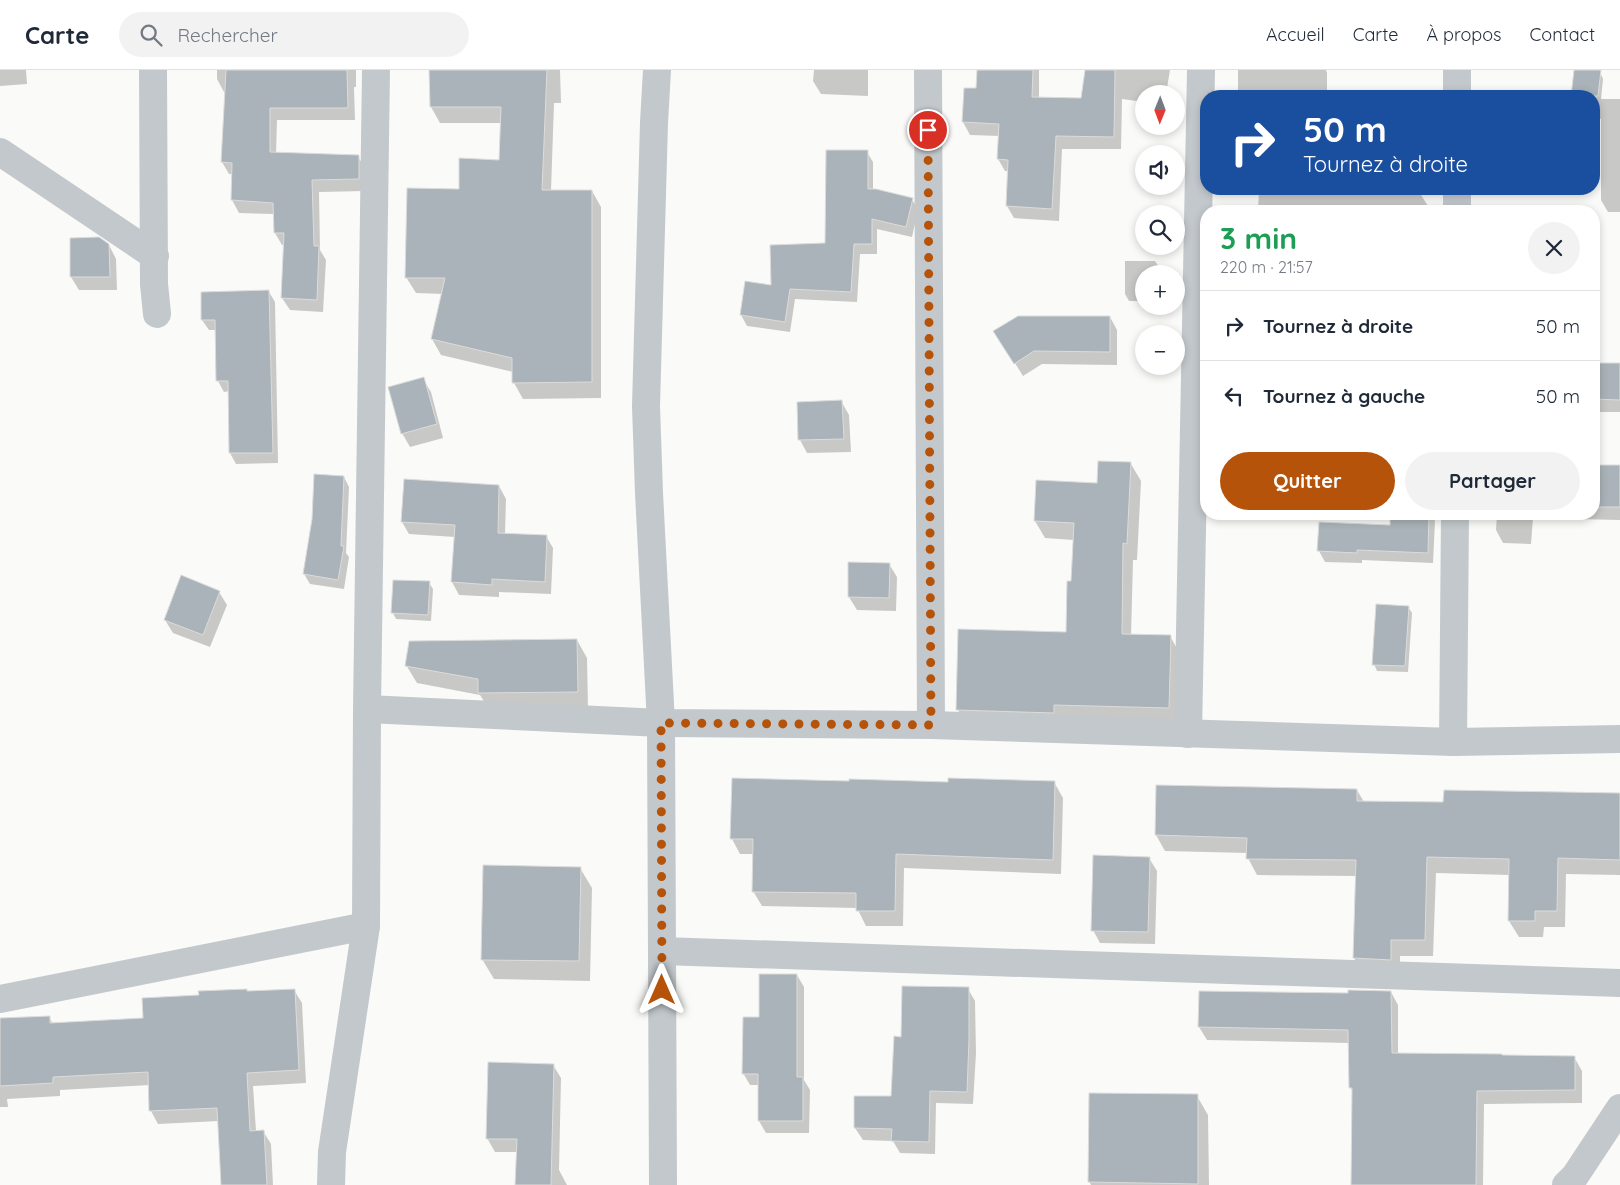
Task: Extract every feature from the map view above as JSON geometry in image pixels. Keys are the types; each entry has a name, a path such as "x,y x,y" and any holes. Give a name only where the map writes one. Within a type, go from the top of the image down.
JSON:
{"street":[{"path":"154,70 154,284 157,314"},
{"path":"331,1185 332,1152 366,926 367,709 376,70"},
{"path":"657,70 646,406 661,723 663,1185"},
{"path":"928,70 931,725"},
{"path":"1201,70 1201,90"},
{"path":"1457,70 1457,90"},
{"path":"1188,734 1200,121"},
{"path":"0,152 155,256"},
{"path":"1453,742 1455,520"},
{"path":"367,709 661,723 931,725 1453,742 1620,739"},
{"path":"0,999 366,926"},
{"path":"662,951 1620,983"},
{"path":"1576,1182 1620,1108"}],"building":[{"path":"226,70 347,70 348,108 270,108 270,152 359,155 359,179 312,180 314,246 319,246 317,300 281,298 284,233 274,233 273,203 231,200 232,163 221,162"},
{"path":"429,70 547,70 542,190 592,190 592,382 512,383 512,358 431,339 445,278 405,278 407,188 459,189 459,158 499,160 501,107 430,107"},
{"path":"977,70 1033,70 1032,97 1081,98 1085,70 1115,70 1114,137 1056,136 1052,209 1006,206 1008,160 997,159 999,124 962,122 964,88 976,88"},
{"path":"1574,70 1601,70 1599,90 1572,90"},
{"path":"826,150 868,150 868,189 876,189 913,198 906,227 872,219 872,244 854,244 851,292 790,289 785,322 740,315 745,281 771,285 770,245 825,243"},
{"path":"99,237 109,244 110,277 70,277 70,238"},
{"path":"269,290 273,453 229,453 228,381 216,381 215,320 201,320 201,292"},
{"path":"1018,316 1110,316 1110,352 1034,351 1014,364 993,331"},
{"path":"1600,363 1620,363 1620,400 1600,399"},
{"path":"424,377 437,424 401,434 388,387"},
{"path":"842,400 844,439 798,440 797,402"},
{"path":"1098,461 1131,462 1127,544 1123,543 1122,634 1171,635 1169,708 1054,705 1054,713 956,710 958,629 1066,632 1067,581 1071,581 1074,523 1034,521 1036,480 1097,483"},
{"path":"1600,465 1620,465 1620,507 1600,507"},
{"path":"314,474 344,476 341,546 344,546 338,580 303,574 312,519"},
{"path":"404,479 499,485 498,533 547,535 545,582 492,579 492,585 451,582 455,525 401,522"},
{"path":"1390,520 1429,520 1428,553 1357,550 1357,553 1317,551 1319,522 1390,525"},
{"path":"848,562 890,563 889,598 848,597"},
{"path":"181,575 220,591 203,635 164,620"},
{"path":"393,580 430,581 428,615 391,613"},
{"path":"1376,604 1409,606 1405,666 1372,665"},
{"path":"577,639 578,692 478,693 478,679 405,666 409,641"},
{"path":"732,778 948,782 948,778 1055,781 1053,860 896,854 895,911 856,911 856,893 752,892 753,839 730,839"},
{"path":"1156,785 1357,789 1357,801 1443,802 1444,790 1620,793 1620,860 1558,858 1557,911 1535,911 1535,921 1508,921 1509,859 1427,857 1425,940 1391,940 1391,960 1353,958 1356,860 1246,859 1247,838 1155,835"},
{"path":"1093,855 1150,857 1148,932 1091,931"},
{"path":"483,865 581,867 579,961 481,960"},
{"path":"759,974 797,974 797,1077 803,1077 803,1121 758,1121 758,1074 742,1074 743,1017 759,1017"},
{"path":"902,986 969,987 967,1092 930,1091 929,1142 891,1141 892,1129 854,1128 854,1096 891,1096 894,1036 901,1037"},
{"path":"247,989 247,991 295,989 299,1070 247,1073 250,1131 264,1130 267,1185 221,1185 217,1108 149,1111 148,1072 53,1077 53,1083 0,1086 0,1018 50,1016 50,1023 143,1018 142,998 199,995 198,991"},
{"path":"1348,990 1391,991 1392,1053 1575,1056 1575,1090 1477,1091 1476,1185 1351,1185 1352,1088 1349,1088 1348,1030 1198,1027 1199,991 1348,993"},
{"path":"488,1062 554,1064 551,1185 515,1185 517,1139 486,1139"},
{"path":"1089,1093 1198,1094 1198,1184 1088,1182"}],"route":[{"path":"662,990 661,723 931,725 928,130"}]}
